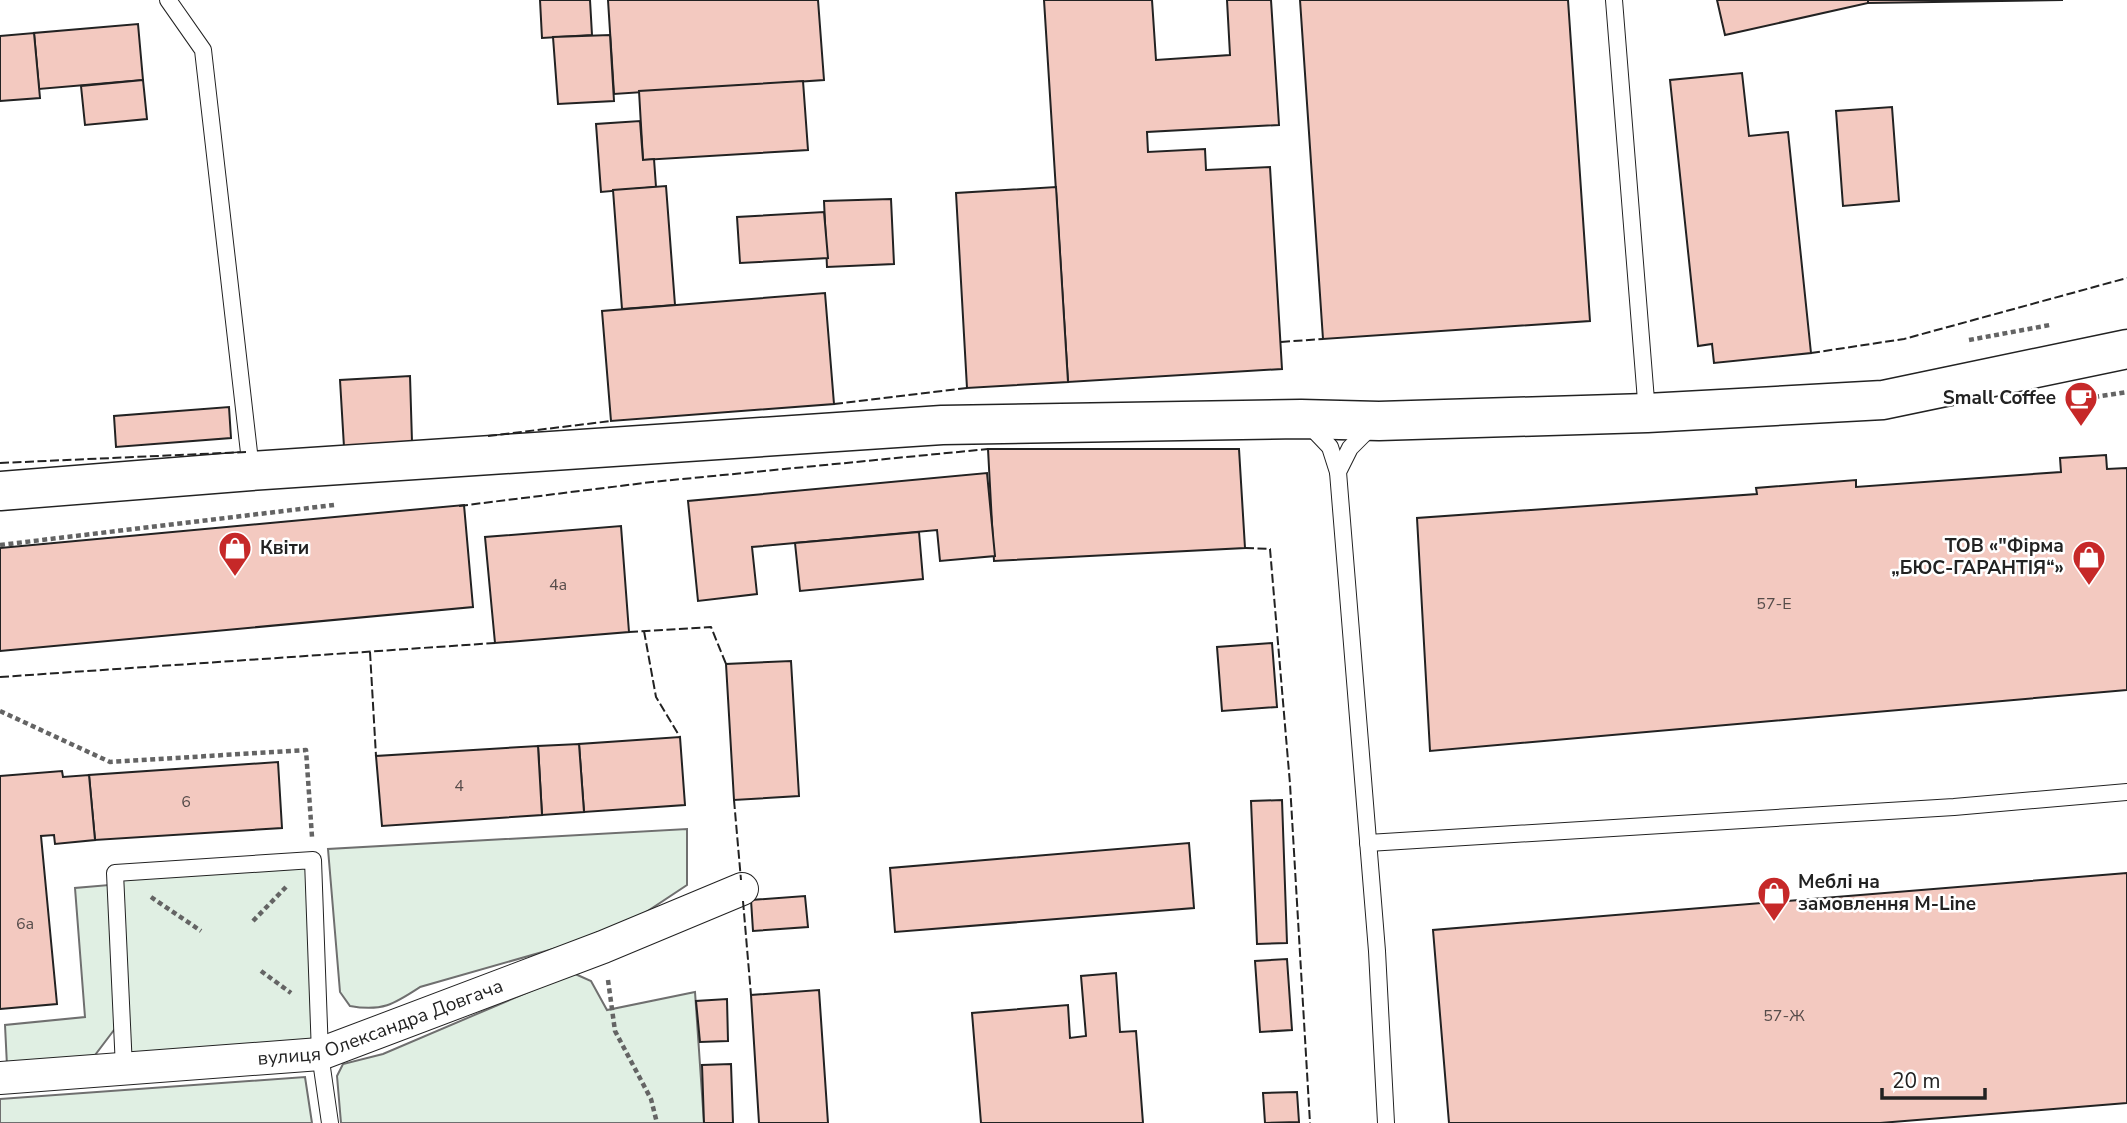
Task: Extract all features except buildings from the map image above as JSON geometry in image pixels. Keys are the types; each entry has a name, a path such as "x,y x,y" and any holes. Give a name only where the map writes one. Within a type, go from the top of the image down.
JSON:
{"street":[{"path":"0,491 251,471 942,425 1301,419 1379,421 1647,414 1884,400 2127,349"},
{"name":"вулиця Олександра Довгача","path":"0,1078 320,1054 603,947 742,889"}],"lane":[{"path":"168,0 203,50 251,471"},
{"path":"1614,0 1647,414"},
{"path":"1301,419 1330,447 1338,472 1386,1123"},
{"path":"1338,472 1350,448 1379,421"},
{"path":"1367,844 1954,807 2127,792"},
{"path":"124,1069 116,873 313,860 320,1054 330,1123"}],"path":[{"path":"0,711 110,762 306,750 313,860 253,921"},
{"path":"116,873 201,931"},
{"path":"603,947 615,1031 651,1099 657,1123"}],"green space":[{"path":"687,829 687,885 631,922 602,935 420,987 395,1002 379,1007 350,1006 340,992 328,849"},
{"path":"313,860 320,1054 124,1068 115,873"},
{"path":"109,885 117,1026 92,1059 7,1066 5,1025 85,1017 75,888"},
{"path":"573,973 591,981 607,1010 695,992 704,1123 341,1123 337,1076 343,1064 383,1054"},
{"path":"305,1077 312,1123 0,1123 0,1099"}],"fence":[{"path":"1811,353 1904,339 2127,278"},
{"path":"1281,342 1323,339"},
{"path":"834,404 967,388"},
{"path":"488,436 611,421"},
{"path":"459,506 652,482 988,449"},
{"path":"0,463 246,452"},
{"path":"1245,548 1270,549 1290,784 1310,1123"},
{"path":"629,632 711,627 726,664"},
{"path":"644,631 656,697 680,737"},
{"path":"0,677 495,643"},
{"path":"370,652 376,756"},
{"path":"734,800 741,880"},
{"path":"743,901 751,995"}],"place":[{"name":"Small Coffee","path":"2081,428"},
{"name":"Квіти","path":"235,578"},
{"name":"ТОВ «\"Фірма „БЮС-ГАРАНТІЯ“»","path":"2089,587"},
{"name":"Меблі на замовлення M-Line","path":"1774,923"}]}
